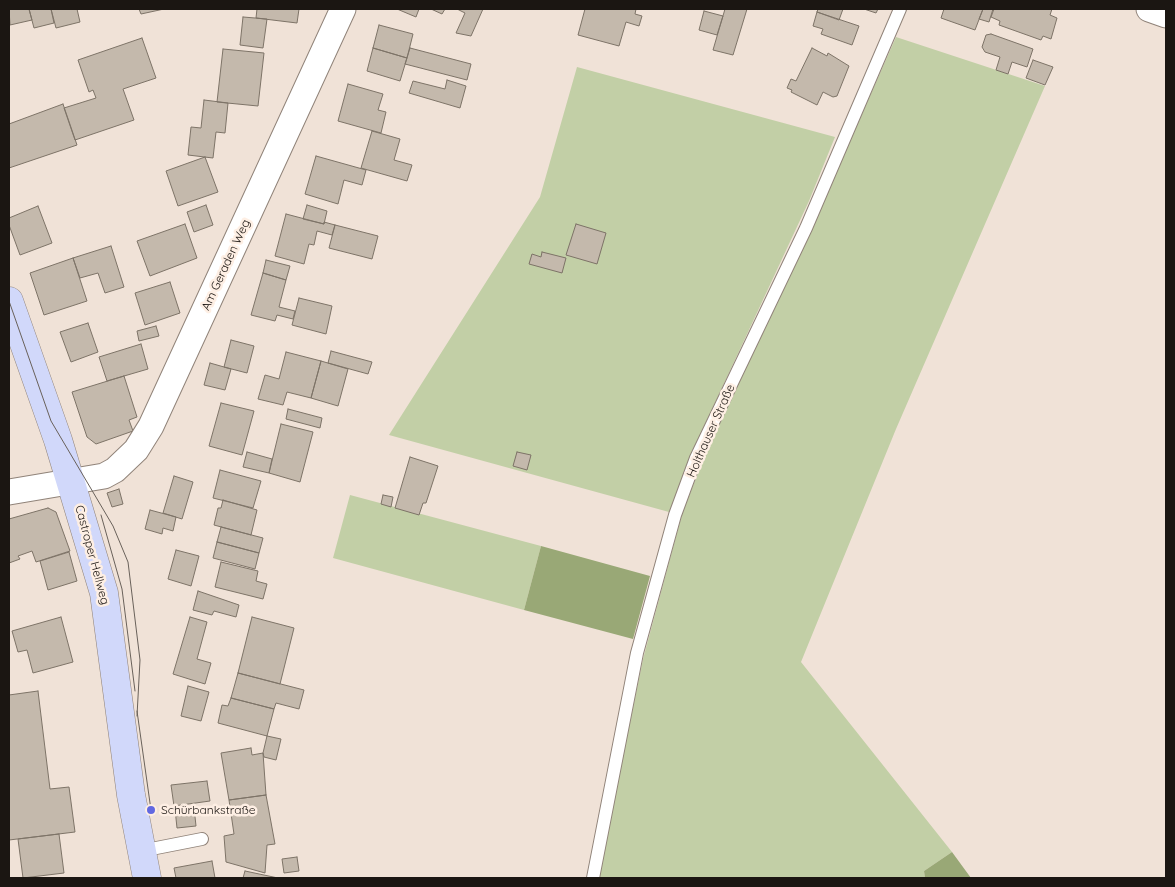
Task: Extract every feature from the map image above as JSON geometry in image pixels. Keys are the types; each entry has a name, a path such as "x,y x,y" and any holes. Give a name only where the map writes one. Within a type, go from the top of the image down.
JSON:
{"main road":[{"name":"Castroper Hellweg","path":"9,301 70,480 104,593 129,785 147,878"}],"street":[{"name":"Am Geraden Weg","path":"70,480 104,476 115,470 136,450 152,426 343,9"},
{"path":"1149,9 1166,15"},
{"path":"9,492 70,480"}],"lane":[{"name":"Holthauser Straße","path":"593,878 637,653 675,514 696,458 806,228 900,9"},
{"path":"142,851 202,839"}],"green space":[{"path":"896,37 1045,86 896,429 801,662 952,852 924,871 925,878 598,878 643,659 682,514 706,452 822,204"},
{"path":"577,67 835,137 809,201 694,448 669,512 389,435 540,197"},
{"path":"350,495 541,546 524,610 333,558"},
{"path":"541,546 650,576 633,639 524,610"},
{"path":"952,852 971,878 925,878 924,871"}],"building":[{"path":"9,9 29,9 32,20 10,25"},
{"path":"29,9 51,9 54,23 34,28"},
{"path":"51,9 77,9 80,22 56,28"},
{"path":"139,9 164,9 141,14"},
{"path":"257,9 299,9 297,23 256,18"},
{"path":"397,9 419,9 416,17"},
{"path":"431,9 445,9 442,14"},
{"path":"457,9 483,9 471,36 456,33 465,13"},
{"path":"585,9 636,9 635,14 642,16 639,26 626,22 619,46 578,35"},
{"path":"725,9 747,9 733,55 713,50"},
{"path":"818,9 843,9 839,20 817,12"},
{"path":"864,9 878,9 876,13"},
{"path":"944,9 983,9 975,30 941,18"},
{"path":"983,9 993,9 989,22 979,19"},
{"path":"994,9 1052,9 1050,15 1057,18 1051,39 1043,36 1041,40 999,25 1000,21 991,17"},
{"path":"704,11 723,16 717,35 699,30"},
{"path":"817,12 859,26 852,45 821,34 823,29 813,26"},
{"path":"243,17 267,19 263,48 240,45"},
{"path":"379,25 413,34 407,58 373,48"},
{"path":"991,34 1033,49 1027,67 1012,62 1008,74 996,70 1000,57 985,52 982,47 986,35"},
{"path":"142,38 156,78 123,89 134,120 75,140 64,108 96,98 93,90 89,92 78,60"},
{"path":"373,48 407,58 400,81 367,71"},
{"path":"410,48 471,64 467,80 405,64"},
{"path":"812,48 827,56 828,53 849,66 837,96 833,97 823,92 817,105 791,92 792,90 787,88 791,79 796,81"},
{"path":"223,49 264,53 258,106 217,102"},
{"path":"1033,60 1053,67 1045,85 1026,78"},
{"path":"447,80 466,86 460,108 409,93 413,81 445,89"},
{"path":"348,84 383,94 378,110 386,112 381,133 338,121"},
{"path":"204,100 228,103 225,133 216,132 213,158 188,155 191,127 201,128"},
{"path":"63,104 77,145 9,168 9,124"},
{"path":"372,131 400,139 394,160 412,165 407,181 361,168"},
{"path":"316,156 366,170 362,185 344,180 338,204 305,194"},
{"path":"205,157 218,192 178,206 166,171"},
{"path":"206,205 213,225 194,232 187,212"},
{"path":"307,205 327,211 324,224 303,219"},
{"path":"38,206 52,243 20,255 9,225 9,218"},
{"path":"286,214 335,225 332,235 317,231 314,245 309,244 304,264 275,256"},
{"path":"185,224 197,258 150,276 137,241"},
{"path":"576,224 606,233 597,264 566,255"},
{"path":"335,225 378,236 372,259 329,248"},
{"path":"111,246 124,287 105,293 98,273 80,278 73,258"},
{"path":"542,252 566,258 562,273 529,264 532,254 541,257"},
{"path":"73,258 87,301 44,315 30,273"},
{"path":"266,260 290,266 286,280 263,273"},
{"path":"263,273 286,280 279,307 295,311 293,319 277,315 275,321 251,315"},
{"path":"170,282 180,313 145,325 135,293"},
{"path":"299,298 332,306 326,334 292,325"},
{"path":"88,323 98,352 71,362 60,332"},
{"path":"156,326 159,336 139,341 137,331"},
{"path":"231,340 254,346 247,373 224,367"},
{"path":"141,344 148,369 107,381 99,357"},
{"path":"331,351 372,362 368,374 328,363"},
{"path":"286,352 321,361 311,398 287,392 283,405 258,399 265,375 279,379"},
{"path":"321,361 348,369 338,406 311,398"},
{"path":"210,363 231,369 225,390 204,385"},
{"path":"124,376 137,417 129,420 133,431 96,444 87,437 72,392"},
{"path":"221,403 254,411 242,455 209,446"},
{"path":"288,409 322,418 320,428 286,419"},
{"path":"281,424 313,432 300,482 269,473"},
{"path":"247,452 272,459 269,473 243,467"},
{"path":"517,452 531,455 527,470 513,466"},
{"path":"410,457 438,466 426,503 423,503 419,515 395,508"},
{"path":"220,470 261,481 253,508 213,498"},
{"path":"174,476 193,482 182,519 163,513"},
{"path":"119,489 123,504 112,507 107,493"},
{"path":"383,495 393,497 391,507 381,504"},
{"path":"223,500 257,510 251,535 214,525 218,508 221,508"},
{"path":"48,508 56,512 70,551 36,562 32,551 18,556 20,559 9,563 9,519"},
{"path":"150,510 176,517 173,531 163,528 162,534 145,529"},
{"path":"221,527 263,538 259,553 217,542"},
{"path":"217,542 259,553 255,569 213,558"},
{"path":"176,550 199,556 191,586 168,579"},
{"path":"69,552 77,581 48,590 40,561"},
{"path":"221,562 258,571 256,581 267,584 263,599 215,587"},
{"path":"198,591 239,605 236,617 214,611 212,615 193,610"},
{"path":"61,617 73,662 33,673 27,650 18,652 12,631"},
{"path":"190,617 207,622 197,659 211,663 205,684 173,674"},
{"path":"252,617 294,628 280,684 238,673"},
{"path":"238,673 304,690 299,709 276,703 274,709 231,698"},
{"path":"188,686 209,692 201,721 181,716"},
{"path":"38,691 50,789 69,787 75,832 9,840 9,695"},
{"path":"231,698 274,709 267,736 218,723 222,705 228,706"},
{"path":"267,736 281,739 276,760 264,757 263,753"},
{"path":"251,748 252,755 263,753 266,795 229,800 221,753"},
{"path":"207,781 210,801 174,806 171,785"},
{"path":"266,795 275,844 267,845 265,873 226,862 224,836 234,834 229,800"},
{"path":"194,807 196,826 177,828 175,809"},
{"path":"59,834 64,873 23,878 18,839"},
{"path":"297,857 299,871 284,873 282,859"},
{"path":"212,861 215,878 176,878 174,868"},
{"path":"245,871 278,878 243,878"}],"tram line":[{"path":"9,301 51,421 113,526 128,562 140,660 137,716"},
{"path":"101,515 122,589 135,691"},
{"path":"137,711 151,810"}],"place":[{"name":"Schürbankstraße","path":"151,810"}]}
